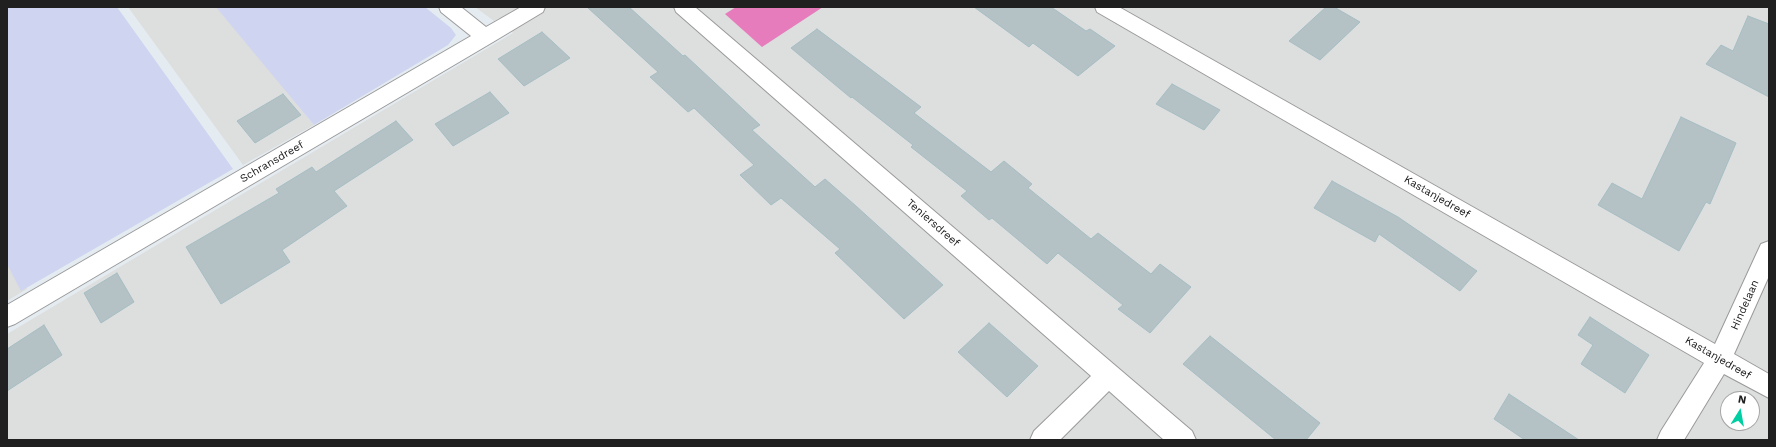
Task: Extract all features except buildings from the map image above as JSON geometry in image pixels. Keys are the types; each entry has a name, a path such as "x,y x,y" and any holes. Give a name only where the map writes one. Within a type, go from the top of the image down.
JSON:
{"street":[{"path":"448,7 486,37"},
{"name":"Schransdreef","path":"7,317 536,7"},
{"name":"Teniersdreef","path":"684,7 1183,440"},
{"name":"Kastanjedreef","path":"1104,7 1769,387"},
{"name":"Hindelaan","path":"1670,440 1720,359 1769,251"},
{"path":"1042,440 1108,375"}],"shaded area":[{"path":"7,7 117,7 233,169 21,291 7,264"},
{"path":"128,7 219,7 314,125 243,165"},
{"path":"216,7 425,7 451,28 456,35 448,45 314,125"},
{"path":"475,7 1769,7 1769,440 7,440 7,334 513,33 499,18 494,21"},
{"path":"736,7 823,7 762,47 725,14"},
{"path":"7,254 27,289 7,301"}]}
